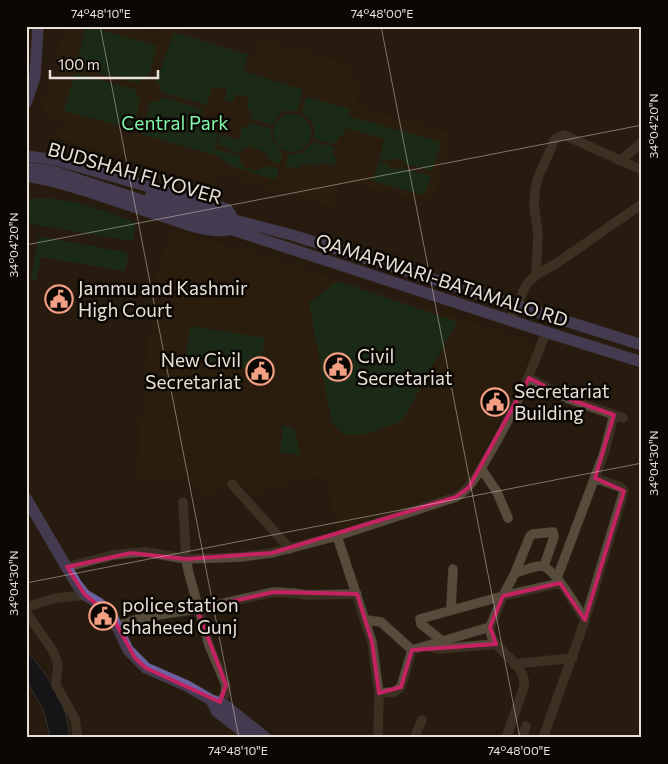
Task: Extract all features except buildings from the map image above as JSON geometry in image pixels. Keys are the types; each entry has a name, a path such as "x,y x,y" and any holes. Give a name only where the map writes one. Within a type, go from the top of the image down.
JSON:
{"main road":[{"path":"26,103 35,76 38,26"},
{"path":"26,156 56,160 227,209 233,225 213,232 74,188 26,176"},
{"name":"BUDSHAH FLYOVER","path":"26,162 54,165 216,220"},
{"name":"BUDSHAH FLYOVER","path":"26,168 52,171 233,225"},
{"name":"QAMARWARI-BATAMALO RD","path":"233,225 292,235 642,345"},
{"name":"QAMARWARI-BATAMALO RD","path":"233,225 287,249 642,362"},
{"path":"26,498 85,595 106,609 112,616 128,650 146,668 216,701 266,738"},
{"path":"216,701 217,712 251,738"}],"street":[{"path":"536,274 538,235 534,204 535,193 537,180 555,139 564,135 642,170"},
{"path":"620,161 642,142"},
{"path":"510,320 526,285 536,274 557,263 642,204"},
{"path":"68,567 112,555 145,552 186,559 256,556 337,536 456,497 469,487 501,435 529,378 546,332"},
{"path":"529,378 569,399 619,417 558,580"},
{"path":"481,468 497,492 508,518"},
{"path":"543,738 573,658 624,491 622,488 595,478"},
{"path":"232,484 290,549"},
{"path":"183,502 186,559 198,609 214,660 226,685 225,695 216,701"},
{"path":"506,738 524,682 522,674 496,644 490,633 490,627 531,535 553,532 554,537 544,566"},
{"path":"337,536 366,620 376,664 379,693 378,738"},
{"path":"514,573 544,566 558,580 585,620"},
{"path":"450,610 454,569"},
{"path":"442,641 421,624 420,619 558,580"},
{"path":"117,626 144,617 198,609 274,592 306,595 357,594"},
{"path":"26,607 56,598 85,595"},
{"path":"26,612 53,651 58,664 56,685 75,719 78,738"},
{"path":"366,620 381,622 412,650"},
{"path":"412,650 490,627"},
{"path":"426,646 439,649 496,644"},
{"path":"379,693 394,692 401,687 412,650"},
{"path":"514,664 573,658"},
{"path":"414,738 422,720"},
{"path":"522,738 526,726"}],"highlighted area":[{"path":"529,378 569,399 614,415 595,478 624,491 585,620 560,583 503,596 490,627 496,644 412,650 401,687 379,693 372,642 357,594 274,592 197,609 226,685 220,702 146,668 135,658 112,616 85,595 67,567 131,553 186,559 272,553 456,497 469,487"}],"shaded area":[{"path":"64,26 136,26 158,33 160,26 188,26 187,33 254,55 259,40 354,65 351,75 360,82 356,107 452,134 431,203 341,181 332,207 222,172 216,186 57,137 64,119 42,113"},
{"name":"Civil Secretariat","path":"172,230 275,260 537,343 538,351 464,485 450,493 336,531 327,474 284,483 252,494 233,478 207,497 188,476 169,483 137,478 144,383 155,281"}],"green space":[{"name":"Central Park","path":"87,26 157,46 148,78 138,83 75,67"},
{"name":"Central Park","path":"174,32 248,55 243,71 303,90 297,112 284,111 272,125 250,118 252,111 248,110 248,97 235,94 233,102 224,101 227,93 225,88 212,87 207,105 162,92 161,87 156,83"},
{"name":"Central Park","path":"75,73 137,90 136,95 140,100 133,129 64,111"},
{"name":"Central Park","path":"163,97 203,110 198,126 218,133 214,149 240,156 240,162 243,163 243,167 257,171 260,167 265,168 266,165 279,169 276,179 227,164 221,157 141,134 150,102 158,101"},
{"path":"306,97 350,109 348,116 441,142 432,171 403,163 403,161 394,158 390,161 379,158 385,139 346,128 343,135 338,137 336,144 313,139 313,124 302,113"},
{"name":"Central Park","path":"292,114 305,120 311,133 305,146 292,152 279,146 273,133 279,120"},
{"name":"Central Park","path":"248,123 271,128 271,139 283,154 279,164 267,159 268,155 262,151 249,146 243,148 242,154 217,145 220,134 239,140 243,126 248,128"},
{"path":"313,142 334,147 334,158 337,158 334,165 319,163 317,166 306,163 298,169 285,165 289,155 302,153"},
{"path":"379,161 398,170 399,167 431,176 424,195 372,181"},
{"path":"45,198 102,210 136,223 132,241 26,223 26,199"},
{"path":"39,236 124,252 129,255 124,271 41,257 36,280 31,280"},
{"path":"338,281 457,322 402,421 366,434 344,435 332,423 309,303"},
{"path":"190,326 265,338 259,371 186,357"},
{"path":"283,426 293,427 301,455 280,453"}],"water":[{"path":"26,650 42,669 61,702 68,726 69,738 49,738 43,709 26,680"}],"place":[{"name":"Jammu and Kashmir High Court","path":"59,299"},
{"name":"Civil Secretariat","path":"338,367"},
{"name":"New Civil Secretariat","path":"260,371"},
{"name":"Secretariat Building","path":"495,402"},
{"name":"police station shaheed Gunj","path":"103,616"}]}
